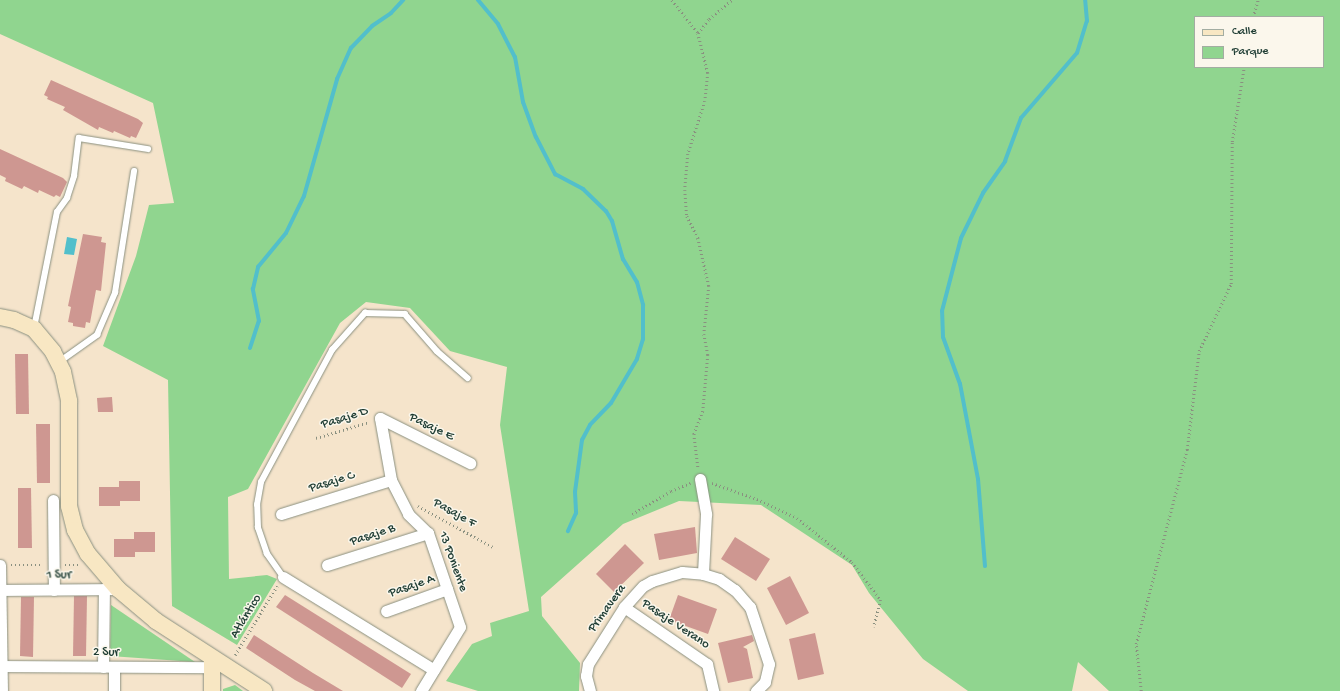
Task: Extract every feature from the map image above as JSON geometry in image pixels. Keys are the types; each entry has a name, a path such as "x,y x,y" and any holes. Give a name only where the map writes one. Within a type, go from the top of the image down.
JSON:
{"street":[{"path":"0,317 14,320 34,329 47,343 59,362 66,381 69,401 71,518 88,554 111,589 217,664 264,691"},
{"name":"Pasaje E","path":"380,418 470,463"},
{"name":"13 Poniente","path":"380,418 391,480 408,514 428,533 460,627 421,691"},
{"path":"700,479 706,514 703,574"},
{"name":"Pasaje C","path":"281,514 391,480"},
{"path":"53,500 54,590"},
{"name":"Pasaje B","path":"327,565 428,533"},
{"path":"0,565 2,691"},
{"name":"Primavera","path":"590,691 586,676 588,664 624,607 643,586 662,577 682,572 703,574 726,583 750,607 769,664 765,682 756,691"},
{"path":"283,577 434,670"},
{"path":"111,589 108,667 114,691"},
{"name":"1 Sur","path":"1,590 111,589"},
{"name":"Pasaje A","path":"386,610 447,589"},
{"name":"Pasaje Verano","path":"624,607 707,664 713,691"},
{"path":"212,691 217,664"},
{"name":"2 Sur","path":"1,666 108,667 217,664"}],"lane":[{"path":"34,329 57,212 67,198 74,176 79,138 148,149"},
{"path":"59,362 97,336 115,292 134,171"},
{"path":"283,577 267,554 258,528 257,505 261,482 332,350 365,313 405,314 437,351 468,378"}],"path":[{"path":"672,0 698,33 708,73 705,101 688,154 684,190 687,216 698,238 709,286 704,334 708,355 703,411 694,434 700,479"},
{"path":"698,33 709,19 732,0"},
{"path":"1253,16 1258,0"},
{"path":"1141,691 1136,644 1187,450 1199,351 1231,284 1232,142 1244,68"},
{"name":"Pasaje D","path":"316,438 380,418"},
{"path":"632,514 671,491 700,479 757,499 797,518 852,562 881,600 874,627"},
{"name":"Pasaje F","path":"408,514 415,504 493,547"},
{"name":"Atlántico","path":"217,664 283,577"}],"green space":[{"path":"0,0 1340,0 1340,691 1109,691 1078,662 1072,691 968,691 923,659 869,593 852,565 761,505 679,501 623,524 541,597 542,616 580,663 579,691 478,691 446,681 472,644 492,636 490,623 529,611 500,425 507,367 450,351 410,308 366,302 340,323 248,489 228,497 229,579 267,575 277,579 237,645 172,606 168,380 103,346 136,256 149,205 174,203 153,103 0,34"},
{"path":"111,605 195,662 110,656"},
{"path":"235,685 243,691 223,691 223,689"}],"water":[{"path":"67,237 77,239 74,255 64,254"}],"building":[{"path":"51,80 138,119 143,123 136,138 131,136 130,138 114,131 113,133 99,127 98,130 63,110 65,107 47,99 48,97 44,95"},
{"path":"0,149 63,178 67,182 60,197 56,195 54,197 39,190 38,193 24,186 22,189 5,181 6,178 0,175"},
{"path":"83,234 102,237 101,242 106,243 101,291 96,290 90,323 86,322 85,328 73,326 73,323 68,322 71,307 68,306"},
{"path":"15,354 28,354 29,414 16,414"},
{"path":"112,397 113,412 98,412 97,398"},
{"path":"36,424 50,424 50,483 37,483"},
{"path":"119,481 140,481 140,501 120,501 120,506 99,506 99,487 119,487"},
{"path":"18,488 31,488 32,548 18,548"},
{"path":"695,527 697,553 659,560 654,534"},
{"path":"134,532 155,532 155,552 135,552 135,557 114,557 114,539 134,539"},
{"path":"735,537 770,559 756,581 721,559"},
{"path":"625,544 644,563 614,592 596,574"},
{"path":"790,576 809,613 786,625 767,588"},
{"path":"285,595 411,674 402,688 276,607"},
{"path":"678,595 717,609 708,634 669,620"},
{"path":"74,596 87,596 86,656 73,656"},
{"path":"21,597 34,597 33,657 20,656"},
{"path":"815,633 824,674 798,680 789,639"},
{"path":"254,635 343,691 315,691 295,680 246,648"},
{"path":"752,635 754,641 743,647 747,649 753,678 728,683 718,643"}],"waterway":[{"path":"250,348 259,321 253,289 258,267 286,233 304,196 337,79 351,48 372,26 391,13 403,0"},
{"path":"478,0 498,24 515,57 523,102 536,137 555,174 583,189 606,211 612,221 623,259 637,282 643,305 643,339 637,359 611,403 590,425 582,440 575,492 576,513 568,531"},
{"path":"985,566 978,479 960,384 943,337 942,311 961,238 983,193 1005,161 1021,118 1077,53 1087,21 1085,0"}]}
